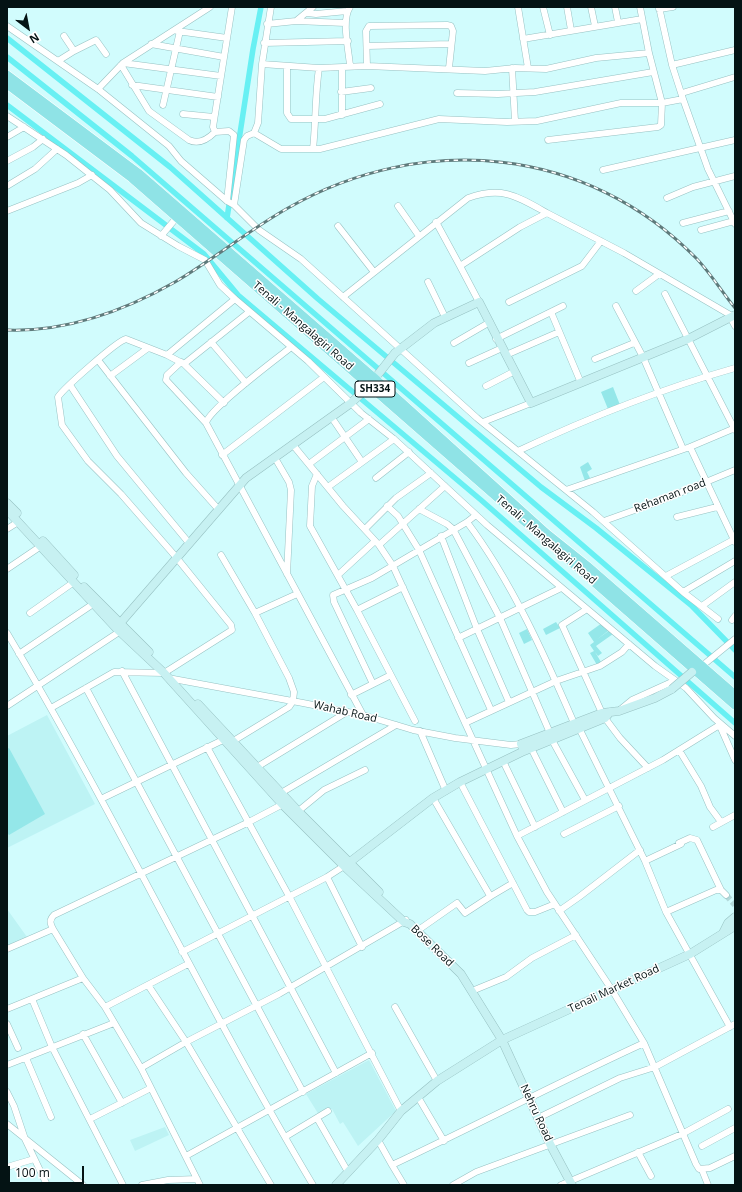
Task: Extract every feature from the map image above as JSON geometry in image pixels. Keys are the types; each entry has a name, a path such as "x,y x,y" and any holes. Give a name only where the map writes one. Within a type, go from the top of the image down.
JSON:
{"main road":[{"name":"SH334","path":"7,75 103,146 178,216"},
{"name":"SH334","path":"7,84 130,176 330,342 372,381 547,534 587,566 699,668 735,705"},
{"path":"118,628 176,557 239,484 332,418 352,402 397,351 434,323 445,317 479,302 490,322 496,338 531,403 688,339 732,316"},
{"path":"7,503 118,628"},
{"path":"7,510 93,604 169,676 285,803"},
{"name":"SH334","path":"699,668 735,695"},
{"path":"347,864 433,798 460,782 551,736 605,714 655,698 672,689 699,668"},
{"path":"228,740 257,767 281,793 285,803"},
{"name":"Bose Road","path":"285,803 461,974 502,1040"},
{"name":"Tenali Market Road","path":"723,934 728,923 735,918"},
{"name":"Tenali Market Road","path":"336,1185 378,1140 401,1111 437,1081 502,1040 690,954 734,929"},
{"name":"Nehru Road","path":"502,1040 550,1144 571,1183"}],"street":[{"path":"98,89 122,64 210,7"},
{"path":"214,132 214,117 232,7"},
{"path":"296,22 313,7"},
{"path":"518,7 528,68"},
{"path":"543,7 550,34"},
{"path":"567,7 571,30"},
{"path":"591,7 595,26"},
{"path":"615,7 618,22"},
{"path":"548,140 658,127 663,123 662,103 649,53 640,7"},
{"path":"673,7 659,8 672,65 700,148 714,183 734,222 701,230"},
{"path":"234,204 244,140 254,133 258,123 264,43 267,24 272,8"},
{"path":"307,13 316,14 348,9 345,23 350,66"},
{"path":"523,39 642,19"},
{"path":"267,24 296,22 345,23"},
{"path":"367,66 366,32 367,28 372,25 450,25 453,31 449,68"},
{"path":"7,26 98,89 169,146 181,161 227,201 234,204 259,230 301,259 343,297 397,351 604,521 683,592 718,619"},
{"path":"173,30 227,38"},
{"path":"163,105 180,31"},
{"path":"64,36 74,51"},
{"path":"58,61 96,40 106,54"},
{"path":"264,43 348,41"},
{"path":"151,44 224,57"},
{"path":"367,46 451,44"},
{"path":"672,65 735,50"},
{"path":"262,64 319,68 367,66 485,70 512,68 546,69 596,58 649,53"},
{"path":"122,64 221,76"},
{"path":"122,64 132,85 149,111 192,141 205,140 214,132 229,131 234,135 227,201"},
{"path":"288,66 286,86 289,118 293,120 316,120 342,115 380,104"},
{"path":"313,149 319,68"},
{"path":"342,68 342,115"},
{"path":"512,68 515,121"},
{"path":"457,93 535,92 654,72"},
{"path":"254,133 281,149 320,149 439,119 537,121 621,103 662,103 735,77"},
{"path":"132,85 218,97"},
{"path":"341,92 371,88"},
{"path":"183,114 214,117"},
{"path":"7,116 43,139 92,175 110,190 141,223 202,258 220,285 249,312 290,348 308,361 324,378 369,419 409,452 476,514 561,588 682,686 720,725 735,736"},
{"path":"7,137 24,127"},
{"path":"7,161 34,147 43,139"},
{"path":"603,170 735,140"},
{"path":"7,186 35,169 57,149"},
{"path":"8,208 78,183 92,175"},
{"path":"667,198 693,187 714,183 735,176"},
{"path":"343,297 418,236 468,198 482,193 495,192 516,196 601,241 732,316 735,326"},
{"path":"398,206 418,236"},
{"path":"683,223 729,211"},
{"path":"460,266 520,226 547,213"},
{"path":"162,234 178,216"},
{"path":"436,222 479,302"},
{"path":"338,226 374,272"},
{"path":"509,302 582,266 601,241"},
{"path":"636,291 659,274"},
{"path":"428,282 445,317"},
{"path":"566,490 690,447 735,429 665,294"},
{"path":"167,355 235,299"},
{"path":"496,338 563,306"},
{"path":"616,306 634,343 643,357 683,449"},
{"path":"249,312 167,375 166,380 206,423 363,716"},
{"path":"551,312 581,382"},
{"path":"454,343 490,322"},
{"path":"469,363 560,332"},
{"path":"169,676 232,630 231,625 176,557 121,494 90,463 62,425 58,397 98,360 124,339 128,339 167,355 182,363 224,403"},
{"path":"211,342 246,383"},
{"path":"595,359 634,343"},
{"path":"110,376 148,348"},
{"path":"206,423 211,415 246,383 290,348"},
{"path":"98,360 186,474 218,510"},
{"path":"518,451 575,424 707,376 735,368"},
{"path":"486,386 515,371"},
{"path":"222,455 324,378"},
{"path":"70,385 116,456 189,543"},
{"path":"483,422 531,403"},
{"path":"332,418 362,462"},
{"path":"309,464 369,419"},
{"path":"328,487 394,439"},
{"path":"292,445 377,543 392,566 473,740 485,770 517,836 559,911 612,990 644,1043 682,1134 696,1164 702,1170 708,1185"},
{"path":"666,576 734,540 717,507 690,447"},
{"path":"376,478 409,452"},
{"path":"275,458 289,482 291,490 287,574"},
{"name":"Rehaman road","path":"604,521 735,470"},
{"path":"365,529 396,498 431,473"},
{"path":"317,474 312,486 310,526 357,610 415,721"},
{"path":"338,575 403,524 445,486"},
{"path":"387,506 398,516 420,550 491,710"},
{"path":"677,517 717,507"},
{"path":"419,509 447,524 453,529 500,618 551,736 585,800"},
{"path":"373,684 332,599 335,593 372,578 466,522 476,514"},
{"path":"7,529 18,522"},
{"path":"466,522 481,541 520,608 577,726 619,806 645,861 666,912 733,1026 655,1067 620,1078 538,1118"},
{"path":"441,536 509,702"},
{"path":"7,569 41,546"},
{"path":"101,799 172,764 228,740 289,707 293,701 294,690 289,678 255,613 221,555"},
{"path":"683,592 735,561"},
{"path":"30,613 74,582"},
{"path":"702,606 735,582"},
{"path":"357,610 403,587"},
{"path":"458,638 561,588"},
{"path":"255,613 297,594"},
{"path":"19,654 93,604"},
{"path":"587,609 562,625 605,714 620,738 648,768"},
{"path":"7,706 38,686 118,628"},
{"path":"7,633 10,643 19,654 51,708 101,799 140,875 269,1111 313,1185"},
{"path":"699,668 735,639"},
{"path":"465,723 556,681 584,673 619,654 629,644"},
{"path":"51,708 109,674 122,671 336,1073"},
{"name":"Wahab Road","path":"122,671 169,676 347,712 420,731 525,748"},
{"path":"351,694 391,675"},
{"path":"619,710 627,703 674,681"},
{"path":"619,710 630,711 670,695 682,686"},
{"path":"86,688 303,1092"},
{"path":"257,767 347,712"},
{"path":"281,793 396,725"},
{"path":"517,836 648,768 720,725"},
{"path":"720,725 735,760"},
{"path":"420,731 446,791"},
{"path":"207,748 247,823 289,896 401,1111"},
{"path":"525,748 563,812"},
{"path":"679,750 701,786 710,807 721,822"},
{"path":"502,761 535,827"},
{"path":"296,813 324,790 365,770"},
{"path":"460,782 529,912 535,912 555,904"},
{"path":"433,798 491,896"},
{"path":"200,1185 141,1068 105,1007 83,978 50,924 51,918 54,915 140,875 285,803"},
{"path":"564,834 619,806"},
{"path":"713,827 735,815"},
{"path":"645,861 690,838 697,840 723,893 716,890 666,912"},
{"path":"559,911 640,850"},
{"path":"182,952 327,877 347,864"},
{"path":"327,877 362,947"},
{"path":"417,931 457,903 465,913 513,883"},
{"path":"141,1068 186,1042 257,1006 407,922"},
{"path":"7,949 53,929"},
{"path":"472,991 506,977 532,958 576,935"},
{"path":"105,1007 188,964"},
{"path":"7,1009 83,978"},
{"path":"148,985 186,1042 270,1185"},
{"path":"32,999 52,1047 123,1185"},
{"path":"395,1007 437,1081"},
{"path":"7,1065 114,1023"},
{"path":"7,1024 18,1048"},
{"path":"83,1034 122,1103"},
{"path":"392,1165 529,1099 567,1078 644,1043"},
{"path":"186,1156 372,1053"},
{"path":"26,1058 51,1117"},
{"path":"90,1119 151,1088"},
{"path":"7,1092 14,1106 25,1139 47,1185"},
{"path":"418,1097 444,1141"},
{"path":"561,1185 571,1183 638,1152 682,1134 728,1109"},
{"path":"285,1137 328,1111"},
{"path":"457,1184 476,1172 630,1115"},
{"path":"317,1118 348,1172"},
{"path":"7,1124 63,1167 83,1185"},
{"path":"702,1146 735,1128"},
{"path":"378,1140 404,1185"},
{"path":"638,1152 651,1176"},
{"path":"702,1170 735,1156"},
{"path":"7,1167 34,1159"},
{"path":"142,1185 168,1180 197,1179"}],"shaded area":[{"path":"613,387 620,405 608,409 601,392"},
{"path":"588,462 592,469 587,472 590,478 585,481 580,467"},
{"path":"556,622 560,628 546,635 543,629"},
{"path":"602,623 608,631 596,640 610,630 613,634 596,646 602,653 598,656 595,652 601,662 597,665 590,653 594,651 590,645 594,642 588,633"},
{"path":"527,629 532,640 524,644 519,633"},
{"path":"47,715 95,804 7,848 7,736"},
{"path":"9,748 45,814 9,835 7,833 7,749"},
{"path":"7,909 27,937 7,946"},
{"path":"369,1060 396,1111 358,1146 343,1122 340,1124 332,1109 319,1115 306,1094"},
{"path":"165,1127 169,1135 135,1151 130,1140"}],"waterway":[{"path":"227,218 253,49 261,7"},
{"path":"7,38 170,167 318,299 541,487 596,528 691,605 735,650"},
{"path":"7,57 132,156 735,677"},
{"path":"7,105 204,254 238,295 481,500 735,723"}],"tunnel":[{"path":"726,895 735,905"}],"railway":[{"path":"7,330 29,330 73,323 94,318 136,302 175,282 288,208 340,183 393,168 448,161 502,162 555,173 606,193 653,221 697,259 735,308"}]}
